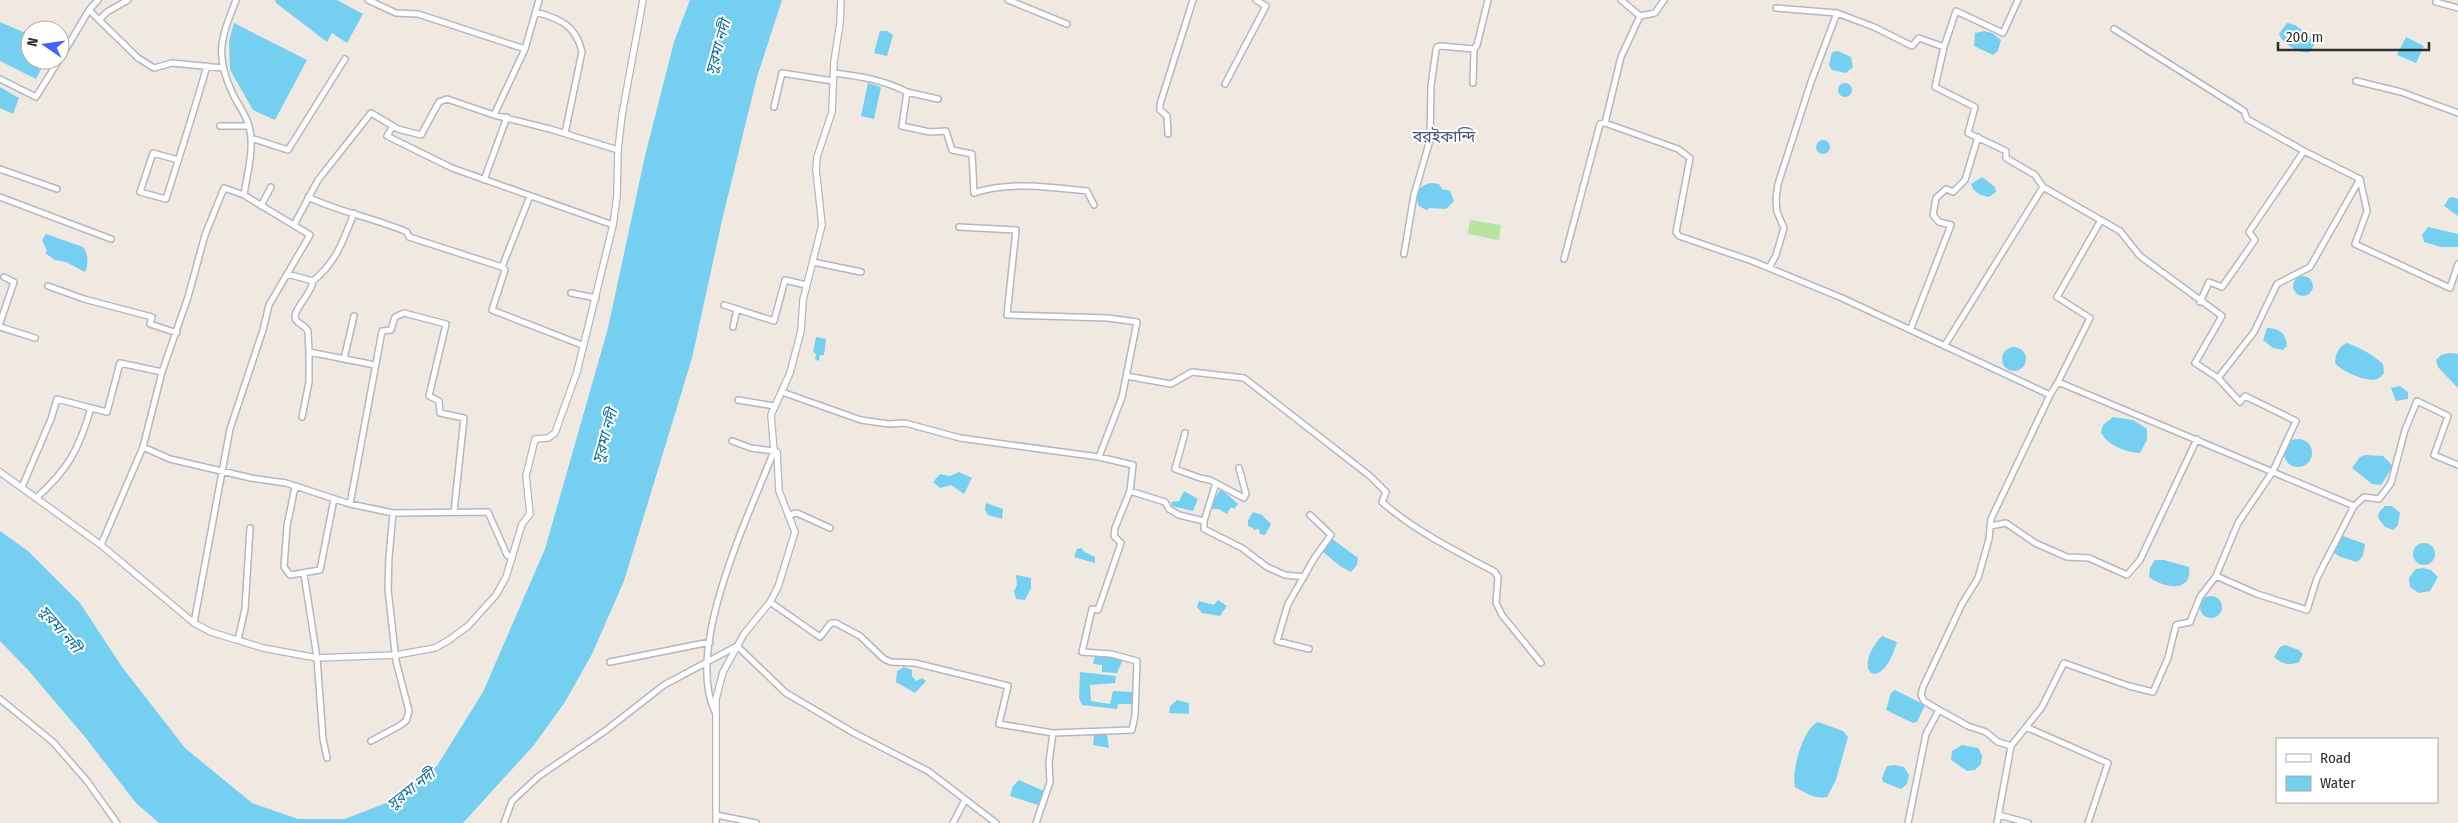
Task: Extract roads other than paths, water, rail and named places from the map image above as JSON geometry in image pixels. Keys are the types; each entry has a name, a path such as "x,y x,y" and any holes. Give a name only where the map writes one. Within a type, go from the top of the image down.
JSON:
{"street":[{"path":"70,43 89,10 98,0"},
{"path":"99,20 106,12 128,0"},
{"path":"236,0 223,33 223,68 232,92 249,126 251,138 244,195"},
{"path":"368,0 396,13 418,14 525,50"},
{"path":"494,115 525,50 536,12 537,0"},
{"path":"0,472 101,545 194,623 211,632 287,654 317,658 396,655 435,648 468,626 496,595 506,577 522,524 530,514 526,476 535,439 548,438 555,433 577,372 582,345 596,298 613,225 617,196 618,150 622,115 642,0"},
{"path":"716,714 707,687 710,642 715,612 725,576 774,451 771,415 790,373 801,331 806,285 822,225 816,179 817,157 832,112 833,82 840,23 840,0"},
{"path":"1008,0 1067,24"},
{"path":"1168,134 1167,116 1160,110 1160,104 1193,0"},
{"path":"1225,84 1266,6 1256,0"},
{"path":"1473,83 1474,49 1477,45 1488,0"},
{"path":"1622,0 1640,16"},
{"path":"1640,16 1655,12 1664,0"},
{"path":"1997,823 2011,746 2042,707 2064,663 2129,686 2153,692 2168,658 2176,625 2190,622 2200,597 2216,576 2238,523 2273,471 2296,421 2245,396 2240,402 2218,378 2195,363 2222,316 2200,302 2140,256 2120,231 2043,187 2035,175 2006,158 2006,150 1968,133 1974,107 1935,87 1944,47 1956,11 2003,33 2018,0"},
{"path":"2436,2 2458,8"},
{"path":"1776,8 1837,13 1874,27 1912,46 1919,38 1944,47"},
{"path":"89,10 138,58 154,68 172,63 223,68"},
{"path":"536,12 561,20 567,24 580,42 582,52 565,133"},
{"path":"1769,268 1776,256 1784,228 1777,212 1778,184 1811,82 1837,13"},
{"path":"1605,123 1615,91 1621,57 1640,16"},
{"path":"2114,29 2244,111 2247,119 2304,151 2360,179 2368,211 2355,244 2450,288 2458,264"},
{"path":"1404,254 1414,195 1430,140 1431,86 1437,47 1474,49"},
{"path":"251,138 288,150 345,59"},
{"path":"178,160 153,153 140,192 166,199 207,66"},
{"path":"0,79 36,97 54,70"},
{"path":"774,107 782,73 833,82"},
{"path":"834,73 864,77 894,85 907,92 938,99"},
{"path":"2356,81 2400,92 2458,113"},
{"path":"907,92 902,126 930,132 946,131 952,150 972,154 974,193 991,187 1050,187 1087,191 1094,205"},
{"path":"294,225 308,197 330,165 371,113 393,126 421,135 439,102 443,99 618,150"},
{"path":"484,180 507,117"},
{"path":"1564,258 1600,124 1605,123 1678,149 1690,158 1676,232 1679,236 1769,268 1911,328 2050,395"},
{"path":"220,126 249,126"},
{"path":"393,126 387,136 425,157 484,180 558,204 584,217 613,225"},
{"path":"1911,328 1951,225 1939,222 1933,215 1936,198 1946,189 1953,192 1965,180 1978,138"},
{"path":"2200,302 2209,282 2222,287 2255,240 2249,232 2304,151"},
{"path":"0,169 57,189"},
{"path":"2218,378 2254,332 2277,284 2310,267 2360,179"},
{"path":"261,206 271,187"},
{"path":"1946,345 2043,187"},
{"path":"101,545 143,447 162,372 177,333 205,235 224,188 244,195 310,235 269,305 263,330 230,429 194,623"},
{"path":"0,196 111,239"},
{"path":"502,267 530,196"},
{"path":"308,197 324,205 376,219 406,232 409,237 502,267 505,270 492,310 582,345"},
{"path":"302,417 309,382 308,331 297,321 294,315 295,310 309,295 313,281 328,268 338,254 354,213"},
{"path":"2011,746 1998,742 1986,732 1968,726 1939,710 1924,701 1921,695 1962,604 1978,578 1986,552 1991,519 2050,395 2090,318 2057,297 2101,220"},
{"path":"959,227 1016,230 1007,315 1108,318 1137,322 1122,397 1099,457"},
{"path":"813,262 861,272"},
{"path":"287,274 313,281"},
{"path":"4,277 14,282 0,325 35,338"},
{"path":"724,305 774,321 785,280 806,285"},
{"path":"48,286 84,299 152,317 150,324 177,333"},
{"path":"571,293 596,298"},
{"path":"733,327 737,309"},
{"path":"350,504 382,331 391,330 397,314 404,313 446,324 429,396 439,401 440,413 464,418 454,512"},
{"path":"344,360 354,316"},
{"path":"309,352 375,365"},
{"path":"22,487 57,399 107,412 120,363 162,372"},
{"path":"1126,376 1171,384 1192,372 1244,378 1253,384 1289,415 1370,476 1386,492 1382,502 1395,514 1494,572 1498,577 1496,603 1502,615 1540,663"},
{"path":"2058,382 2354,506"},
{"path":"770,602 820,637 831,623 836,623 860,636 884,659 891,662 915,663 1008,686 999,724 1053,734 1132,730 1135,715 1137,661 1111,654 1082,652 1092,609 1098,610 1120,543 1114,536 1115,528 1130,491 1133,465 1099,457 960,438 905,423 889,424 861,420 782,392"},
{"path":"738,400 774,406"},
{"path":"2216,576 2257,594 2307,610 2317,578 2354,506 2364,497 2379,498 2391,483 2405,430 2417,401 2448,416 2434,455 2458,465"},
{"path":"36,498 58,479 69,463 82,438 91,408"},
{"path":"1186,432 1175,468 1216,483 1244,498 1246,494 1239,468"},
{"path":"1990,526 2006,523 2035,543 2067,557 2088,558 2126,575 2140,560 2197,439"},
{"path":"716,823 716,699 723,672 744,634 770,602 780,579 795,532 779,491 778,452 751,448 732,441"},
{"path":"143,447 170,459 295,487 350,504 393,513 490,512 508,555 512,558"},
{"path":"1216,483 1204,521 1204,529 1242,548 1267,567 1285,575 1304,577"},
{"path":"295,487 287,526 284,570 290,575 318,572 322,567 334,499"},
{"path":"1130,491 1165,502 1169,509 1178,515 1204,521"},
{"path":"788,514 797,512 830,528"},
{"path":"371,740 406,721 409,711 396,655 388,588 388,557 393,513"},
{"path":"1309,649 1277,641 1288,604 1331,535 1310,515"},
{"path":"238,640 245,609 250,528"},
{"path":"304,574 317,658 322,739 327,758"},
{"path":"610,662 710,642"},
{"path":"504,823 512,801 539,776 605,731 664,685 738,646"},
{"path":"738,646 786,693 854,733 928,771 996,823"},
{"path":"0,699 53,742 87,781 117,823"},
{"path":"1908,823 1926,734 1939,710"},
{"path":"2026,728 2108,762 2088,823"},
{"path":"1036,823 1050,782 1048,762 1053,734"},
{"path":"953,823 965,800"},
{"path":"716,815 756,823"},
{"path":"1999,815 2028,823"}],"water":[{"path":"275,0 337,0 363,14 347,43 332,33 327,42 276,3"},
{"name":"সুরমা নদী","path":"690,0 782,0 757,77 723,216 692,358 624,581 592,654 565,702 534,745 463,823 159,823 136,803 85,737 28,670 0,641 0,531 28,551 80,603 122,667 185,748 252,803 298,819 345,819 391,801 437,766 483,692 545,549 608,328 645,156 674,42"},
{"path":"0,22 20,31 20,70 41,70 36,79 0,61"},
{"path":"234,23 307,60 275,120 253,110 230,70 229,41"},
{"path":"2287,23 2295,25 2316,41 2310,52 2297,50 2287,44 2281,37 2279,34"},
{"path":"880,31 887,31 893,35 887,56 874,53"},
{"path":"1984,31 1992,33 2001,40 1998,51 1993,55 1974,46 1975,33"},
{"path":"2406,37 2424,46 2416,63 2397,55"},
{"path":"1838,51 1851,57 1853,67 1846,73 1832,70 1829,65 1832,52"},
{"path":"868,83 881,87 874,119 861,116"},
{"path":"1842,83 1848,83 1852,90 1848,97 1842,97 1838,93 1838,87"},
{"path":"0,87 19,98 13,114 0,108"},
{"path":"1820,140 1826,140 1830,147 1826,154 1820,154 1816,150 1816,144"},
{"path":"1982,177 1995,187 1996,192 1989,197 1978,193 1971,184"},
{"path":"1439,184 1442,189 1450,191 1454,201 1446,209 1430,208 1426,210 1419,206 1417,194 1419,190 1424,185"},
{"path":"2449,198 2458,199 2458,216 2444,206"},
{"path":"2428,227 2458,234 2458,247 2441,247 2424,242 2422,235"},
{"path":"46,234 83,247 87,259 85,272 66,262 55,260 45,253 47,251 42,240"},
{"path":"2303,276 2310,279 2313,286 2310,293 2303,296 2296,293 2293,286 2296,279"},
{"path":"2267,328 2281,332 2287,346 2283,350 2273,348 2263,340"},
{"path":"816,337 826,339 824,355 820,355 819,361 815,359 816,354 813,352"},
{"path":"2347,343 2379,360 2383,364 2384,373 2373,380 2355,376 2338,366 2335,363 2336,356 2340,348"},
{"path":"2014,347 2019,348 2025,354 2025,364 2019,370 2014,371 2009,370 2003,364 2002,359 2003,354 2009,348"},
{"path":"2449,353 2458,354 2458,388 2438,367 2436,360 2441,355"},
{"path":"2400,386 2408,392 2408,399 2396,401 2391,388"},
{"path":"2113,417 2133,420 2147,429 2147,440 2140,453 2118,448 2104,438 2101,433 2103,425"},
{"path":"2298,439 2308,443 2312,453 2308,463 2298,467 2288,463 2284,453 2288,443"},
{"path":"2365,455 2383,456 2393,466 2381,485 2372,484 2352,468 2360,457"},
{"path":"959,472 972,478 964,494 951,485 940,488 933,482 940,474 950,476"},
{"path":"1221,489 1238,504 1234,509 1231,507 1227,514 1210,506"},
{"path":"1184,491 1198,499 1193,511 1172,506 1171,502 1179,501"},
{"path":"986,503 1003,509 1002,519 988,515 985,510"},
{"path":"2385,506 2392,506 2400,513 2398,525 2393,530 2385,527 2378,518 2379,512"},
{"path":"1253,512 1262,515 1271,524 1265,535 1260,534 1259,529 1253,530 1253,528 1248,526 1248,520"},
{"path":"2343,536 2365,544 2363,556 2357,562 2334,553"},
{"path":"1331,538 1358,558 1357,565 1351,572 1340,566 1323,552"},
{"path":"2420,543 2428,543 2435,550 2435,558 2428,565 2420,565 2413,558 2413,550"},
{"path":"1082,548 1083,551 1095,557 1095,563 1074,557 1077,549"},
{"path":"2155,560 2164,560 2189,567 2189,576 2182,585 2176,586 2169,586 2155,581 2149,577 2150,568"},
{"path":"2416,569 2431,570 2438,577 2430,591 2419,593 2410,587 2409,578"},
{"path":"1016,575 1031,578 1031,588 1025,600 1016,599 1014,591 1017,585"},
{"path":"2211,596 2221,603 2222,607 2215,617 2211,618 2201,611 2200,607 2207,597"},
{"path":"1218,600 1227,606 1220,616 1202,613 1197,607 1199,601 1214,605"},
{"path":"1882,636 1897,642 1890,659 1883,669 1877,674 1871,673 1868,668 1868,659"},
{"path":"2285,645 2299,650 2303,654 2299,662 2286,664 2274,657 2280,647"},
{"path":"1095,655 1123,659 1117,673 1102,672 1102,665 1093,664"},
{"path":"904,667 912,670 912,676 916,681 922,678 926,681 915,693 896,682 897,671"},
{"path":"1080,672 1116,676 1115,683 1090,685 1091,701 1110,704 1113,691 1132,692 1132,704 1118,704 1117,709 1082,705 1079,698"},
{"path":"1895,690 1925,705 1917,722 1913,723 1886,710 1891,693"},
{"path":"1177,700 1189,703 1189,714 1169,713 1170,706"},
{"path":"1818,722 1843,731 1848,737 1836,780 1827,797 1814,796 1795,787 1794,780 1799,751 1803,741"},
{"path":"1094,735 1107,735 1109,748 1093,745"},
{"path":"1962,745 1978,748 1982,755 1981,764 1975,770 1967,771 1951,760 1952,751"},
{"path":"1887,766 1904,767 1909,775 1907,784 1901,789 1883,782 1882,778"},
{"path":"1019,780 1044,791 1038,805 1010,796 1013,786"}],"district":[{"name":"বরইকান্দি","path":"1444,136"}]}
